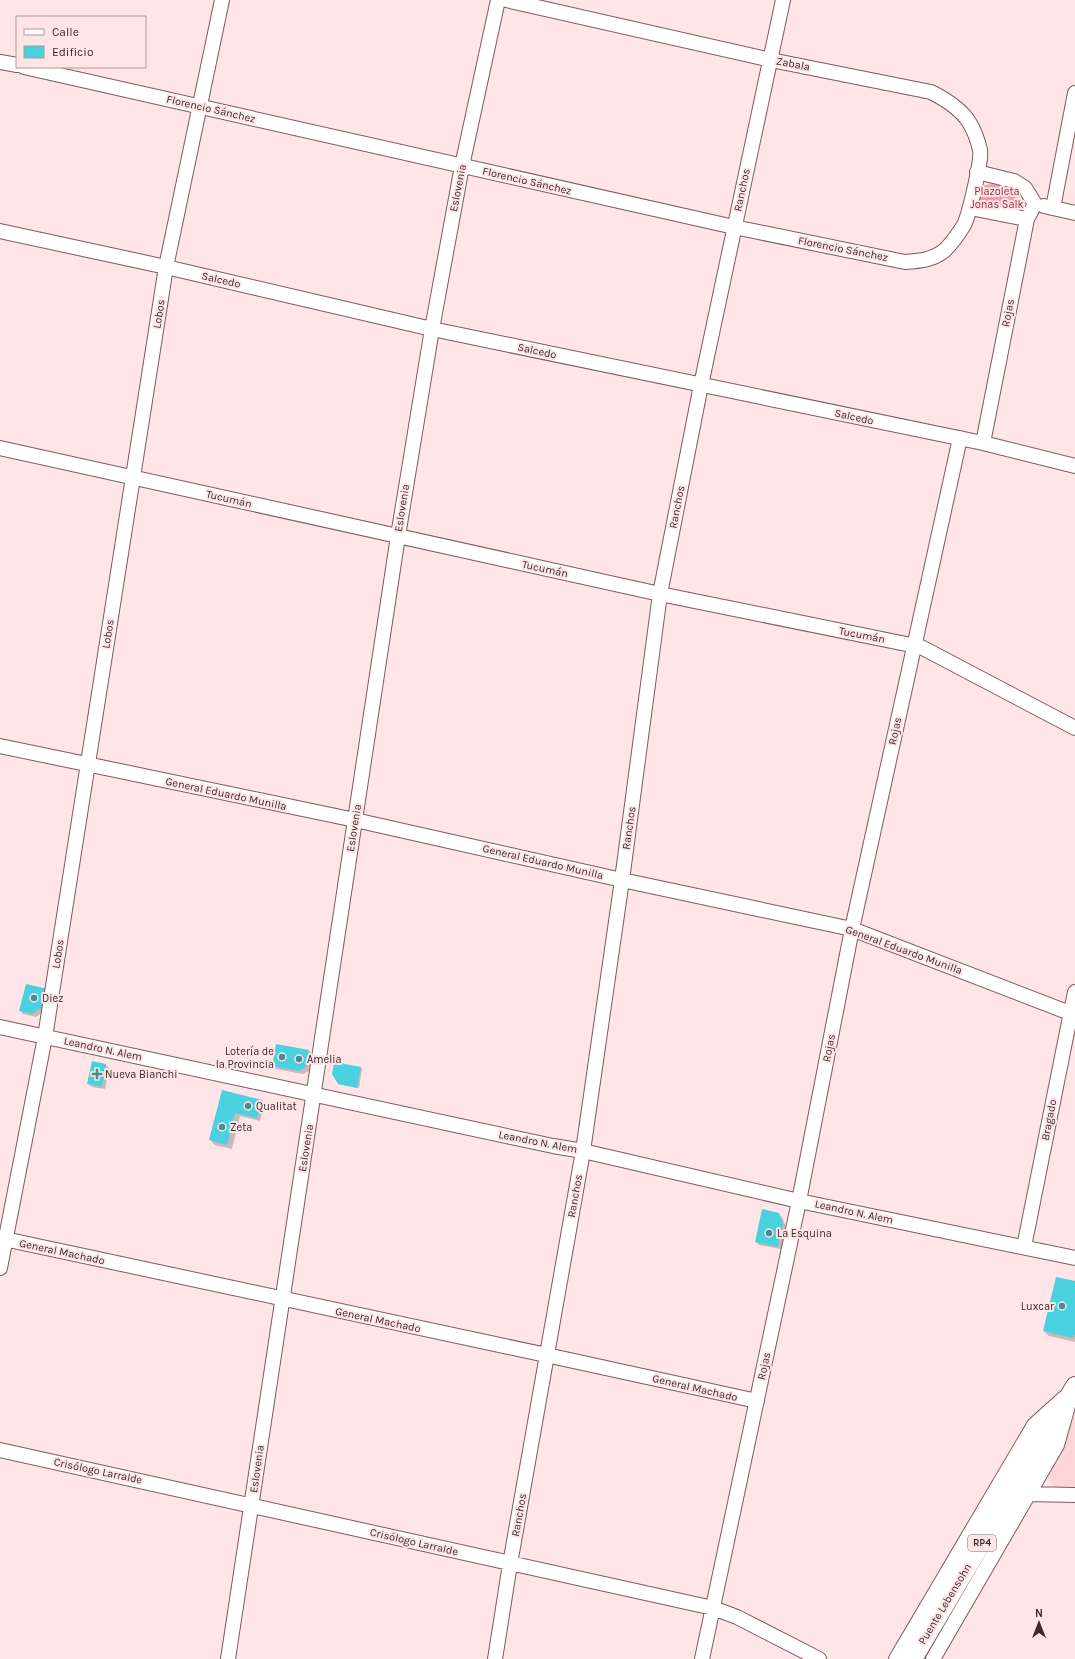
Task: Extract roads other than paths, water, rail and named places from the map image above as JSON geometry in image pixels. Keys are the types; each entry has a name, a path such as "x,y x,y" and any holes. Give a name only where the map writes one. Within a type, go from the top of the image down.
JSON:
{"main road":[{"name":"Puente Lebensohn","path":"913,1659 1074,1388"}],"street":[{"name":"Lobos","path":"0,1268 3,1239 46,1037 166,267 222,0"},
{"name":"Eslovenia","path":"228,1659 281,1300 314,1094 398,536 432,329 462,166 498,0"},
{"name":"Zabala","path":"506,0 771,60 931,92 946,99 968,121 976,137 980,152 977,172"},
{"name":"Ranchos","path":"495,1659 510,1564 583,1151 622,880 660,594 701,385 783,0"},
{"path":"0,62 16,65"},
{"name":"Florencio Sánchez","path":"29,68 734,227 905,262 930,259 945,250 964,225 970,208 977,172"},
{"path":"1053,208 1075,93"},
{"path":"977,172 1014,181 1024,188 1035,204 1075,213"},
{"name":"Rojas","path":"983,443 1027,219 1035,204"},
{"path":"970,208 1027,219"},
{"name":"Salcedo","path":"0,231 166,267 432,329 960,438 1075,466"},
{"name":"Rojas","path":"702,1659 799,1201 852,929 960,438"},
{"name":"Tucumán","path":"0,448 660,594 914,645 933,652 1075,728"},
{"name":"General Eduardo Munilla","path":"0,746 355,820 622,880 852,929 1073,1014"},
{"name":"Bragado","path":"1024,1247 1073,1014 1075,992"},
{"name":"Leandro N. Alem","path":"0,1027 553,1146 583,1151 799,1201 1075,1258"},
{"name":"General Machado","path":"3,1239 281,1300 547,1355 757,1402"},
{"path":"933,1659 1057,1445 1074,1388"},
{"path":"896,1659 1034,1425 1074,1388"},
{"name":"Crisólogo Larralde","path":"0,1450 713,1608 736,1617 818,1659"},
{"path":"1028,1494 1075,1495"}],"place":[{"name":"Diez","path":"34,998"},
{"name":"Lotería de la Provincia","path":"282,1057"},
{"name":"Amelia","path":"299,1059"},
{"name":"Nueva Bianchi","path":"97,1074"},
{"name":"Qualitat","path":"248,1106"},
{"name":"Zeta","path":"222,1127"},
{"name":"La Esquina","path":"769,1233"},
{"name":"Luxcar","path":"1062,1306"}],"park label":[{"name":"Plazoleta Jonas Salk","path":"997,197"}]}
